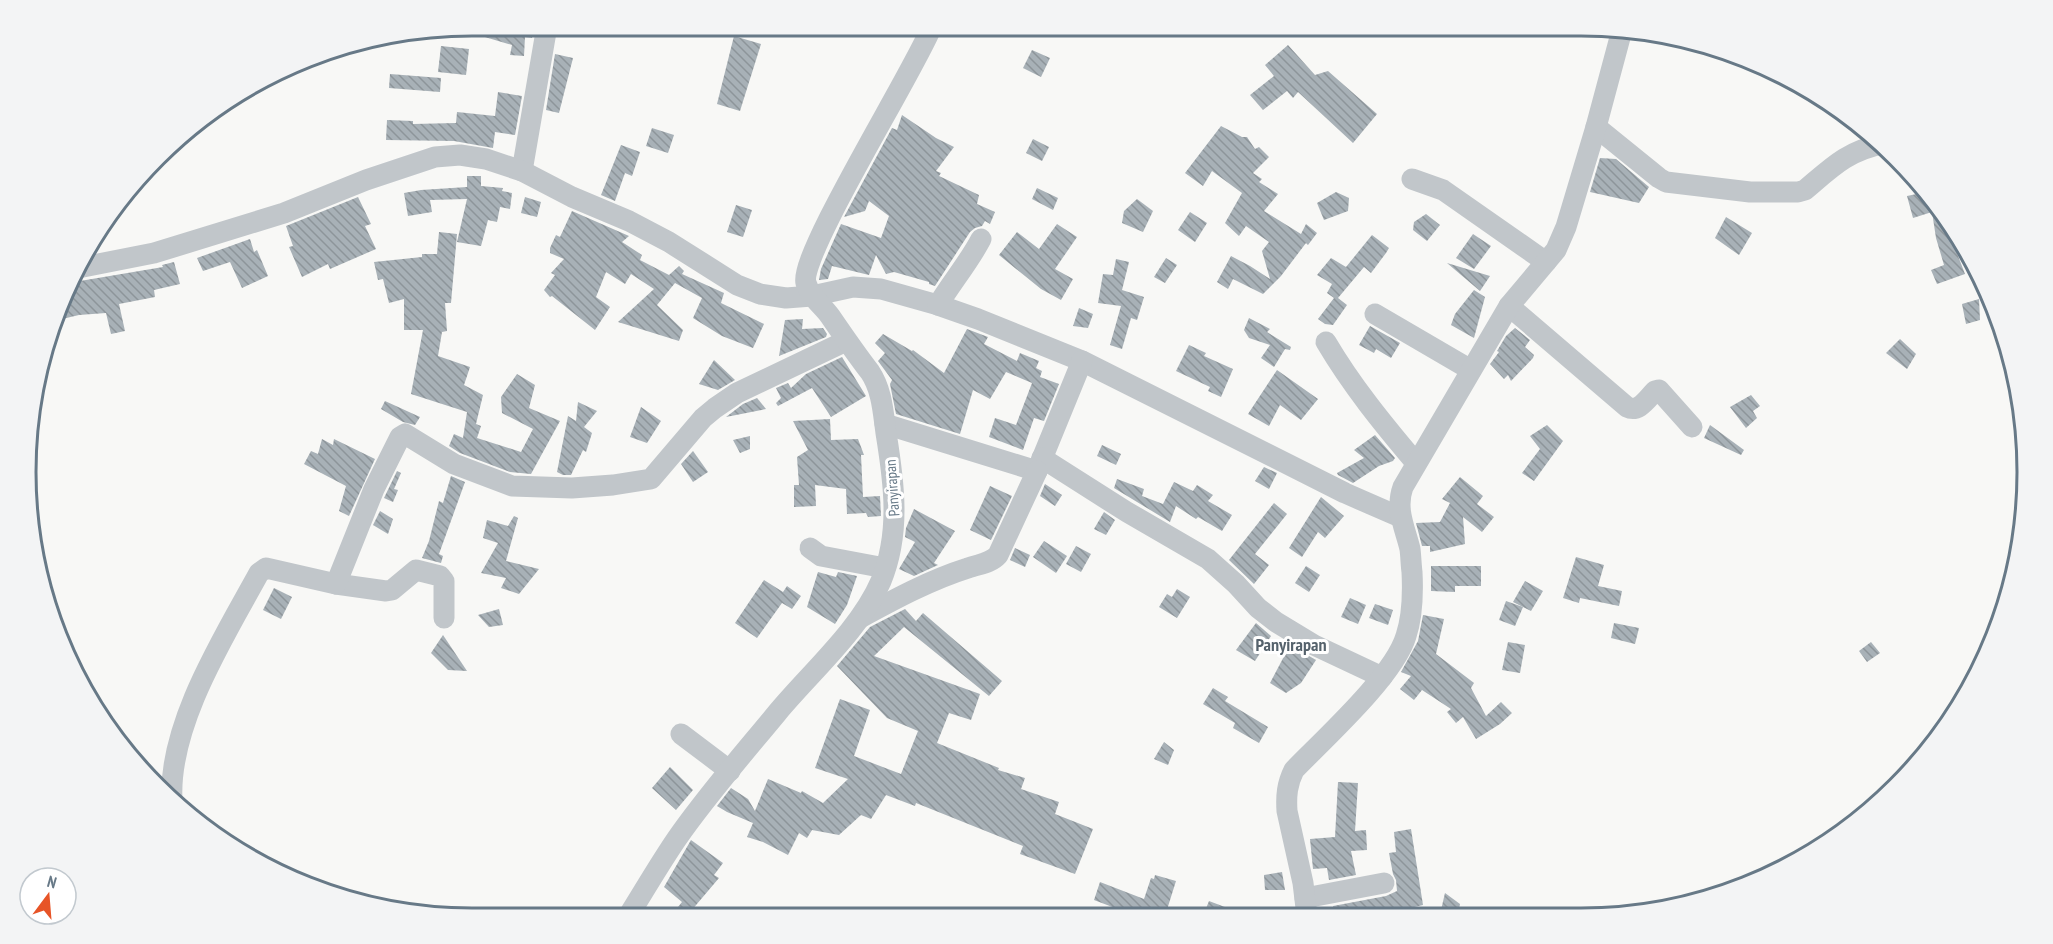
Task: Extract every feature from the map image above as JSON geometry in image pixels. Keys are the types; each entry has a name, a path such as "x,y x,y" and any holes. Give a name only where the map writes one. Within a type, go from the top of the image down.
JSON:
{"street":[{"path":"522,171 545,36"},
{"path":"812,296 805,280 816,245 927,36"},
{"path":"1384,884 1306,907 1287,811 1286,799 1290,779 1294,770 1382,677 1406,637 1412,578 1410,550 1400,517 1401,491 1509,306 1556,250 1569,218 1620,38"},
{"path":"1596,127 1666,182 1750,192 1805,190 1850,155 1872,148"},
{"path":"88,266 154,253 285,213 366,180 435,157 460,155 486,159 522,171 572,197 629,220 737,285 760,294 786,298 812,296 854,287 881,289 938,305 1082,361 1400,517"},
{"path":"1412,179 1443,190 1546,262"},
{"path":"938,305 952,281 970,260 981,239"},
{"name":"Panyirapan","path":"633,908 678,836 857,619 873,596 885,568 894,523 895,502 882,399 875,380 830,316 812,296"},
{"path":"1509,306 1627,407 1632,410 1637,409 1655,391 1659,390 1692,428"},
{"path":"1375,314 1471,370"},
{"path":"336,584 374,489 400,437 405,434 454,464 512,486 572,488 639,482 651,479 705,416 732,396 846,341"},
{"path":"1326,342 1369,406 1416,463"},
{"path":"857,619 947,574 992,561 998,555 1040,464 1082,361"},
{"path":"885,424 1040,464 1208,559 1258,608 1276,622 1314,645 1382,677"},
{"path":"810,548 821,556 885,568"},
{"path":"171,787 181,731 188,714 221,642 259,573 266,568 336,584 386,591 392,590 416,570 440,576 444,581 444,618"},
{"path":"681,734 730,771"}],"building":[{"path":"482,36 532,36 532,38 525,37 524,56 510,55 512,45"},
{"path":"734,36 761,44 740,111 717,104"},
{"path":"1288,45 1315,75 1328,71 1377,114 1353,143 1298,92 1293,98 1287,91 1263,110 1250,95 1274,76 1265,65"},
{"path":"441,46 469,49 466,75 438,72"},
{"path":"1032,50 1050,58 1041,77 1023,68"},
{"path":"555,54 573,58 559,113 546,110"},
{"path":"390,74 441,78 440,92 389,88"},
{"path":"498,92 522,96 515,135 495,132 493,148 454,141 386,140 387,120 413,121 413,124 456,123 457,112 495,116"},
{"path":"902,115 954,147 936,171 941,173 939,176 979,195 977,204 995,212 990,224 985,221 982,226 970,232 935,286 929,282 894,272 886,274 876,255 869,275 832,266 828,279 819,280 821,269 841,224 881,238 889,216 869,201 865,211 844,217 892,128 897,130"},
{"path":"1221,126 1242,137 1247,137 1255,149 1259,147 1269,157 1253,173 1262,179 1259,182 1278,194 1264,211 1301,234 1306,224 1317,233 1263,294 1233,279 1228,289 1217,282 1231,256 1270,279 1262,251 1269,242 1246,226 1239,236 1225,223 1242,193 1212,171 1203,186 1185,173"},
{"path":"652,128 674,135 668,153 646,146"},
{"path":"1033,139 1049,147 1042,161 1026,153"},
{"path":"621,145 640,152 632,176 625,173 615,201 601,195"},
{"path":"1600,158 1616,159 1649,187 1639,203 1590,192"},
{"path":"467,176 481,176 481,186 503,188 502,191 512,193 510,209 500,207 497,222 488,220 481,246 457,242 467,199 430,200 432,212 408,216 404,193 467,187"},
{"path":"1037,188 1058,198 1053,210 1032,199"},
{"path":"1336,192 1349,198 1348,211 1324,220 1317,203"},
{"path":"1916,194 1931,212 1913,218 1907,196"},
{"path":"358,197 371,224 365,226 376,249 330,269 328,264 302,277 289,247 293,246 286,226"},
{"path":"525,197 541,202 537,217 521,213"},
{"path":"1137,199 1153,211 1143,232 1122,223 1124,211"},
{"path":"736,205 752,210 743,237 727,232"},
{"path":"572,211 629,236 622,242 642,255 640,260 669,275 679,266 684,271 682,274 724,293 721,303 764,324 753,348 722,336 693,318 702,298 675,283 657,305 683,330 679,341 618,322 654,289 631,274 625,284 606,272 596,297 610,307 595,330 552,296 550,297 544,290 555,275 551,273 564,259 550,253 550,248 556,235 560,237"},
{"path":"1190,212 1207,223 1195,242 1178,230"},
{"path":"1426,214 1440,225 1427,241 1413,230 1414,222"},
{"path":"1932,214 1955,248 1965,274 1937,284 1931,270 1944,265"},
{"path":"1726,217 1752,233 1739,255 1715,238"},
{"path":"1057,224 1077,237 1055,269 1073,279 1061,300 1041,289 999,255 1017,232 1039,249"},
{"path":"439,232 457,234 451,303 445,303 447,331 442,332 438,356 470,367 464,385 483,395 476,424 481,426 477,438 521,452 533,429 502,413 501,397 517,374 535,385 529,408 560,421 531,474 510,472 460,453 449,446 454,434 463,438 467,412 411,394 423,330 404,330 404,299 389,303 383,279 378,280 374,262 422,257 422,254 437,254"},
{"path":"1473,234 1491,246 1474,269 1456,258"},
{"path":"1372,235 1389,248 1371,273 1364,267 1338,298 1347,305 1333,325 1325,324 1318,319 1334,298 1327,293 1332,284 1317,275 1331,258 1346,267"},
{"path":"250,239 254,252 257,250 268,276 242,288 230,262 203,271 197,258"},
{"path":"1166,258 1177,265 1165,283 1154,277"},
{"path":"1116,259 1129,262 1122,290 1144,297 1137,320 1131,318 1122,349 1110,345 1121,306 1098,303 1103,274 1113,275"},
{"path":"174,262 180,284 154,290 155,297 119,304 125,331 111,334 106,313 64,319 80,281 163,267 162,265"},
{"path":"1447,263 1490,276 1480,291"},
{"path":"1474,290 1485,297 1474,338 1451,325 1455,314"},
{"path":"1979,299 1980,320 1966,324 1962,304"},
{"path":"1079,308 1093,314 1088,328 1073,326"},
{"path":"1249,318 1270,329 1267,332 1291,347 1290,350 1285,349 1274,367 1261,358 1270,345 1249,338 1244,330"},
{"path":"803,319 802,329 823,328 827,334 826,337 779,356 785,320"},
{"path":"1370,326 1400,343 1391,358 1376,349 1374,353 1359,345"},
{"path":"1515,328 1530,340 1525,347 1534,355 1511,381 1508,375 1504,379 1490,364 1499,352 1497,351 1506,336"},
{"path":"967,329 988,337 984,344 1017,361 1020,353 1039,361 1036,368 1042,371 1040,377 1059,384 1044,421 1034,418 1023,450 989,437 995,418 1016,425 1032,383 1006,372 990,399 973,390 960,434 896,414 890,384 892,380 878,361 885,353 875,343 883,334 913,350 944,373"},
{"path":"1900,339 1916,354 1907,369 1886,353"},
{"path":"1189,345 1206,353 1204,356 1233,369 1221,397 1208,391 1210,387 1176,371"},
{"path":"842,357 866,396 831,417 812,388 778,406 776,403 781,398 776,388 788,383 791,388 806,374"},
{"path":"714,360 735,380 718,390 699,384"},
{"path":"1277,370 1318,399 1301,420 1280,405 1269,426 1248,414"},
{"path":"1751,395 1760,406 1753,411 1757,418 1746,428 1730,407"},
{"path":"757,398 766,409 726,417 743,404"},
{"path":"385,401 420,417 415,425 403,422 381,409"},
{"path":"578,402 597,411 584,427 592,433 586,452 583,450 571,475 563,475 557,472 568,416 576,421"},
{"path":"641,407 661,421 647,443 630,437"},
{"path":"830,419 831,440 858,439 864,455 861,455 863,497 880,496 881,516 868,517 866,513 847,514 846,489 815,485 816,506 794,507 794,485 799,485 797,457 808,450 793,421"},
{"path":"1547,425 1563,441 1534,481 1522,473 1540,449 1530,436"},
{"path":"1710,425 1744,450 1741,455 1704,438"},
{"path":"1375,435 1395,458 1393,461 1379,466 1353,483 1338,475 1337,473 1364,458 1354,450"},
{"path":"750,436 750,449 740,453 733,440"},
{"path":"322,439 333,445 334,439 375,459 349,516 339,511 346,486 304,464 311,451 318,454"},
{"path":"1102,445 1121,454 1116,465 1097,456"},
{"path":"693,451 708,472 693,482 681,464"},
{"path":"1264,467 1277,473 1269,489 1255,481"},
{"path":"397,471 401,473 394,489 398,490 393,502 384,498"},
{"path":"451,476 465,482 439,554 443,556 441,563 422,558 429,541 439,501 443,503"},
{"path":"1460,477 1483,496 1477,504 1494,517 1482,532 1463,517 1465,544 1430,552 1430,546 1422,546 1416,523 1440,522 1450,503 1442,499"},
{"path":"1117,479 1144,489 1142,496 1163,504 1174,482 1193,491 1197,485 1213,495 1208,501 1232,515 1222,531 1198,517 1196,519 1176,506 1170,522 1114,488"},
{"path":"1045,484 1062,495 1055,506 1040,496"},
{"path":"990,486 1012,496 991,540 970,530"},
{"path":"1321,497 1344,516 1325,538 1318,532 1302,557 1289,548"},
{"path":"1274,503 1287,514 1255,554 1269,565 1254,584 1229,560"},
{"path":"914,509 955,531 934,563 938,565 914,576 899,569 915,542 905,537 906,528"},
{"path":"380,511 393,519 388,534 373,525"},
{"path":"1104,512 1115,520 1106,535 1094,529"},
{"path":"514,516 518,518 506,561 539,569 519,594 501,588 506,578 481,573 498,543 483,538 487,520 508,526"},
{"path":"1044,541 1067,556 1056,573 1033,557"},
{"path":"1076,546 1091,554 1081,572 1066,564"},
{"path":"1015,548 1030,555 1025,567 1010,560"},
{"path":"1576,557 1604,565 1598,586 1622,591 1619,606 1580,598 1579,603 1563,598"},
{"path":"1306,566 1320,575 1309,592 1295,583"},
{"path":"1431,566 1481,566 1481,586 1455,586 1455,592 1431,591"},
{"path":"818,572 836,577 838,572 857,576 847,605 835,624 807,607"},
{"path":"764,580 783,592 787,586 801,596 792,609 782,603 757,638 735,623"},
{"path":"1525,581 1543,591 1531,611 1513,602"},
{"path":"274,588 292,597 281,619 263,610"},
{"path":"1177,589 1190,597 1177,618 1159,607 1167,594 1172,597"},
{"path":"1350,598 1366,605 1358,624 1341,617"},
{"path":"1506,601 1523,607 1515,626 1499,620"},
{"path":"1375,604 1393,610 1388,625 1369,618"},
{"path":"499,609 503,625 489,627 478,615"},
{"path":"905,609 916,621 923,613 1002,681 989,696 904,627 874,656 980,694 971,720 949,713 937,743 999,768 998,770 1025,778 1021,789 1059,802 1055,814 1093,829 1075,874 1020,854 1023,846 916,803 915,806 886,795 871,819 861,815 839,835 812,830 807,838 799,833 788,855 763,842 747,837 753,823 717,806 731,788 748,799 755,811 768,779 801,793 802,791 823,803 848,779 815,768 840,699 870,710 854,756 901,774 918,731 887,718 837,666 870,627"},
{"path":"1423,615 1444,619 1436,654 1474,683 1471,688 1486,716 1501,702 1512,713 1500,724 1476,739 1463,717 1456,723 1447,712 1451,709 1422,690 1414,700 1400,689 1411,676 1401,672 1418,641"},
{"path":"1256,623 1271,636 1255,661 1236,650"},
{"path":"1614,623 1639,628 1635,644 1611,638"},
{"path":"443,635 467,671 448,670 431,653"},
{"path":"1508,642 1525,645 1520,673 1502,670"},
{"path":"1871,642 1880,653 1867,662 1859,651"},
{"path":"1290,645 1316,660 1301,683 1286,693 1270,683"},
{"path":"1213,688 1228,697 1225,701 1268,727 1259,743 1233,728 1235,723 1203,704"},
{"path":"1164,742 1174,750 1168,765 1154,759"},
{"path":"670,767 693,790 676,810 652,788"},
{"path":"1338,782 1358,783 1355,831 1366,830 1367,850 1351,851 1356,875 1329,880 1327,868 1313,869 1310,839 1335,837"},
{"path":"1411,829 1423,905 1410,908 1333,908 1333,906 1386,896 1397,891 1389,853 1396,852 1394,832"},
{"path":"691,840 723,863 714,875 719,878 694,908 678,907 682,902 664,887"},
{"path":"1282,872 1285,890 1265,890 1264,875"},
{"path":"1155,875 1176,881 1168,908 1115,908 1094,900 1100,882 1144,899 1151,878 1154,879"},
{"path":"1445,893 1460,904 1459,908 1441,908"},
{"path":"1209,901 1228,908 1206,908"}],"district":[{"name":"Panyirapan","path":"1291,644"}]}
